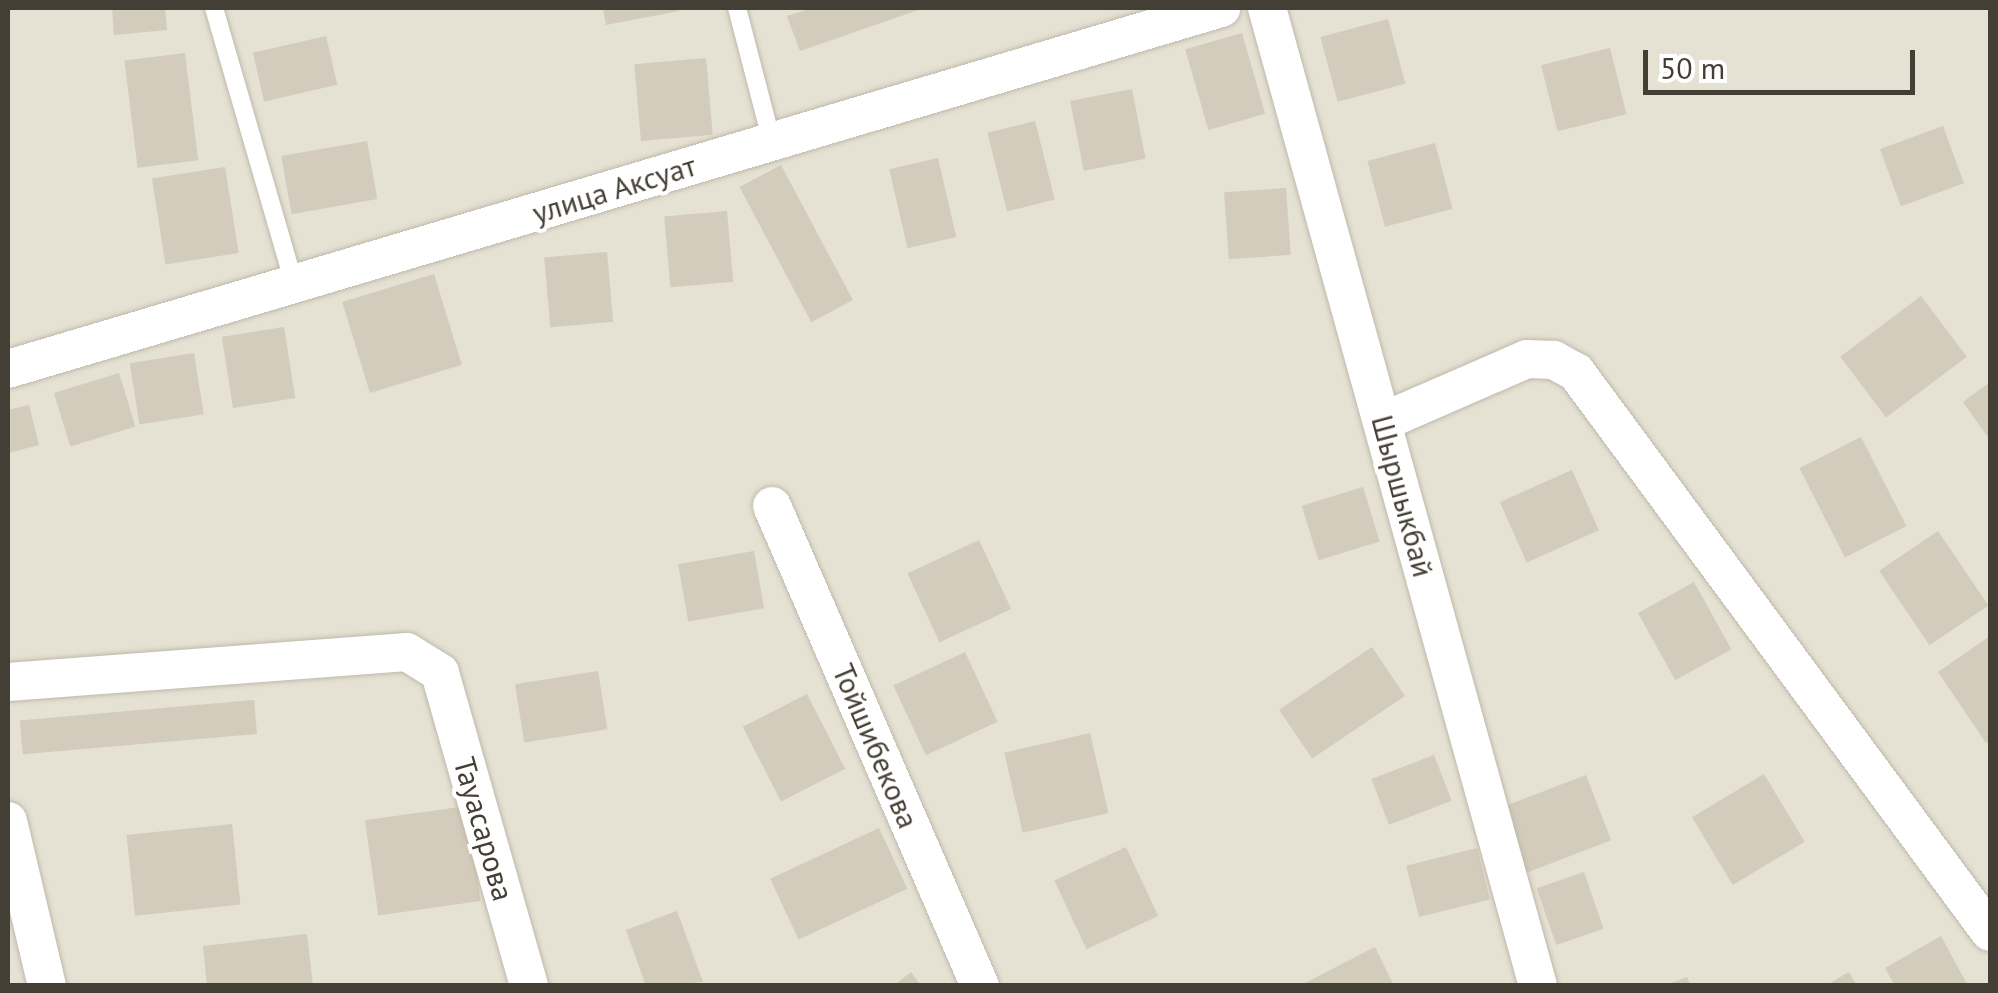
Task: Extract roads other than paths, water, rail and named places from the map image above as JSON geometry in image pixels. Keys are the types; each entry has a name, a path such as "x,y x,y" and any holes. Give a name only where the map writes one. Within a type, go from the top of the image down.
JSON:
{"street":[{"name":"улица Аксуат","path":"8,370 1221,8"},
{"name":"Шыршыкбай","path":"1267,8 1538,986"},
{"path":"1382,422 1527,359 1554,360 1576,372 1990,932"},
{"name":"Тойшибекова","path":"772,506 980,986"},
{"name":"Тауасарова","path":"8,682 407,652 440,673 528,986"},
{"path":"8,821 47,986"}],"lane":[{"path":"214,8 294,284"},
{"path":"737,8 772,142"}]}
